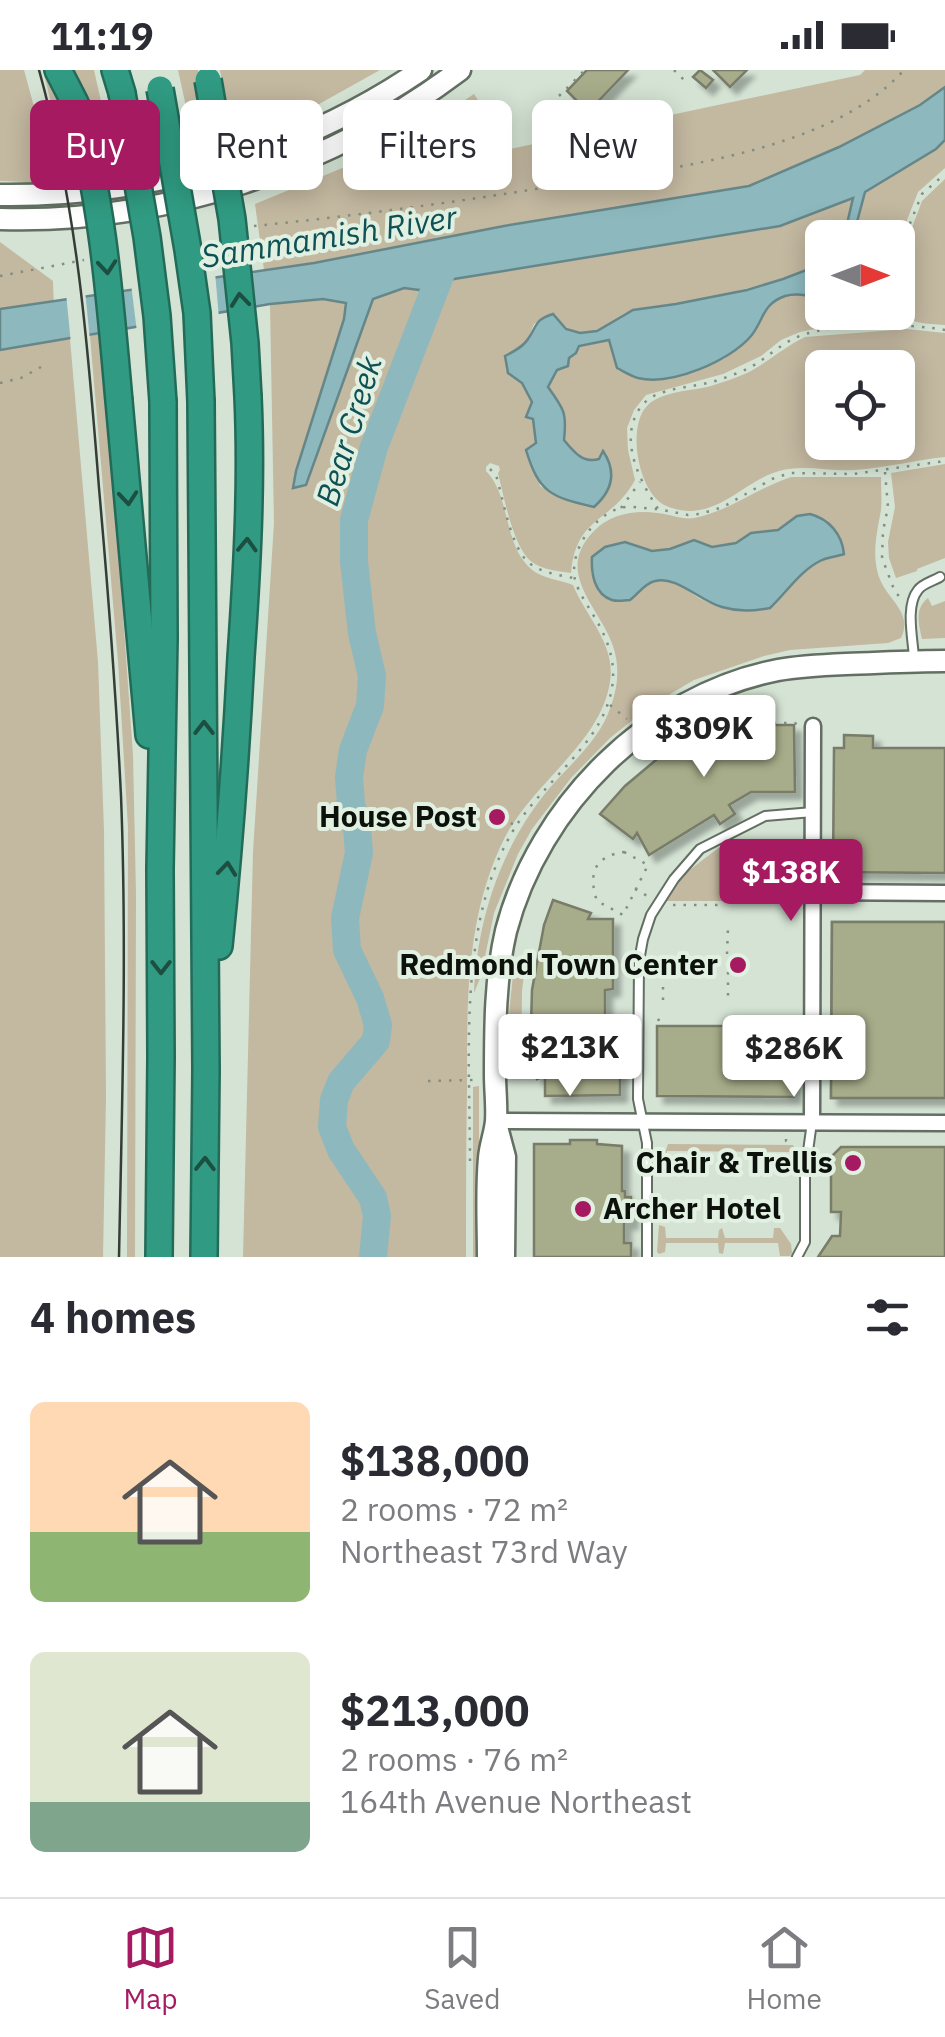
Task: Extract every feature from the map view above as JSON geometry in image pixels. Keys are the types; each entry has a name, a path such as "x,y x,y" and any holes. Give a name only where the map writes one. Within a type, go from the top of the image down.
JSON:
{"highway":[{"path":"58,70 75,103 85,138 104,236 160,869"},
{"path":"206,1070 231,832 250,456 245,343 232,219 207,75"},
{"path":"157,80 188,250 202,402 204,1257"},
{"path":"118,82 147,237 158,316 163,402 158,1257"}],"main road":[{"path":"0,195 71,193 136,185 232,161 324,125 421,70"},
{"path":"0,219 118,212 189,198 258,178 325,151 373,126 460,70"},
{"path":"488,1257 488,1157 496,1120 496,1024 506,931 545,838 578,794 638,734 673,710 734,682 809,666 945,662"},
{"path":"496,1120 505,1158 504,1257"}],"street":[{"path":"806,728 813,812 812,1122"},
{"path":"813,892 945,892"},
{"path":"496,1120 945,1123"}],"lane":[{"path":"914,662 911,609 916,592 940,577"},
{"path":"647,1257 647,1144 638,1098 639,960 651,914 674,879 700,850 764,816 813,812"},
{"path":"797,1257 805,1242 805,1173 812,1122"}],"path":[{"path":"559,96 584,70"},
{"path":"674,70 686,83"},
{"path":"248,227 386,213 749,152 795,137 877,96 904,70"},
{"path":"912,220 922,194 945,174"},
{"path":"0,276 92,258"},
{"path":"915,327 945,330"},
{"path":"658,509 640,481 632,446 632,427 648,399 720,380 748,368 790,340 820,330"},
{"path":"0,383 41,367"},
{"path":"640,481 620,508 688,515 723,508 790,472 854,474 945,460"},
{"path":"490,470 496,475 515,539 529,563 574,579"},
{"path":"885,470 888,506 882,558 894,592 911,609"},
{"path":"608,704 628,720"},
{"path":"742,723 795,722 806,728"},
{"path":"501,820 516,826"},
{"path":"666,904 727,907 727,841"},
{"path":"727,852 745,849"},
{"path":"624,852 648,865 635,889 623,915 597,901 592,885 596,866 609,854 624,852"},
{"path":"727,870 743,876 748,890"},
{"path":"635,889 651,898"},
{"path":"727,890 768,890"},
{"path":"727,954 728,928"},
{"path":"662,1000 663,960"},
{"path":"728,972 728,1000"},
{"path":"727,1026 728,1018"},
{"path":"428,1082 478,1080"},
{"path":"786,1138 792,1142"}],"shaded area":[{"path":"0,70 24,70 32,100 30,182 0,181"},
{"path":"43,70 47,70 61,100 50,100"},
{"path":"72,70 94,70 101,100 84,100"},
{"path":"178,70 198,70 203,100 185,100"},
{"path":"220,70 380,70 323,102 225,100"},
{"path":"865,70 945,70 945,87 920,105 839,147 749,186 264,270 255,204 289,190 323,190 323,176 343,168 343,190 512,190 512,149 532,144 532,190 673,190 673,115 860,75"},
{"path":"945,140 945,168 918,192 907,220 857,220 864,193 854,198 848,220 805,220 805,270 716,296 633,310 585,333 569,330 553,314 534,324 528,339 505,356 532,402 540,486 594,507 602,452 593,461 574,452 564,440 564,411 548,386 579,346 610,340 666,377 698,371 724,359 754,333 765,309 781,297 805,294 805,330 810,330 781,340 761,356 723,374 646,395 627,428 635,480 616,505 587,529 574,554 571,573 541,567 525,555 510,521 499,466 490,463 486,467 524,562 535,572 573,585 604,643 611,668 604,704 594,724 517,817 492,867 482,898 468,993 466,1257 243,1257 253,852 274,523 270,304 323,299 347,303 296,471 306,484 372,299 404,288 419,290 936,149"},
{"path":"945,179 945,325 915,321 915,220 922,201"},
{"path":"0,242 53,281 55,341 70,339 98,662 104,831 103,1257 0,1257"},
{"path":"894,330 945,333 945,457 855,470 788,469 767,475 703,509 683,510 661,503 646,484 638,456 638,428 647,406 668,394 711,386 747,373 805,337"},
{"path":"103,333 133,755 135,1257 127,1257 128,827 90,336"},
{"path":"945,464 945,558 896,578 888,542 895,507 891,473"},
{"path":"791,477 881,477 876,566 904,620 901,638 888,643 790,650 694,680 650,706 610,738 571,778 518,854 494,913 474,993 486,911 505,860 531,812 600,730 615,691 613,646 579,576 583,546 600,525 615,517 649,512 694,518","holes":["797,516 836,557 807,569 770,608 752,610 716,605 664,579 644,583 612,600 598,590 591,572 639,546 660,550 694,540 712,547 736,543 751,533 778,530"]},
{"path":"928,598 932,606 945,601 945,638 922,639 919,612"},
{"path":"725,843 722,901 666,901 683,875"},
{"path":"730,854 755,854 755,888 730,888"},
{"path":"514,964 525,966 521,1076 509,1076"},
{"path":"479,1086 479,1257 473,1257 473,1087"},
{"path":"668,1144 793,1145 798,1166 792,1165 789,1152 667,1151 666,1161 660,1163 658,1154"},
{"path":"659,1225 665,1227 666,1238 718,1238 722,1228 725,1238 773,1238 774,1228 780,1228 792,1253 780,1256 778,1243 725,1243 723,1254 719,1253 718,1243 666,1243 665,1252 659,1254"}],"water":[{"path":"945,87 945,140 865,192 858,220 848,220 853,198 780,226 454,279 419,290 404,288 373,299 306,485 293,488 346,303 323,299 270,304 0,350 0,309 314,263 504,226 749,186 839,147 920,105"},
{"path":"805,271 805,295 777,299 741,345 715,362 683,375 638,378 617,368 609,340 579,346 568,366 557,370 548,387 563,412 564,440 588,460 599,459 603,451 610,466 610,481 594,507 557,496 542,484 526,450 536,443 533,419 526,417 532,402 522,383 508,373 505,356 523,344 539,321 553,314 566,329 580,333 597,331 633,310 747,290"},
{"path":"810,514 833,528 844,554 813,565 770,608 722,607 663,580 648,584 630,600 614,601 601,593 595,582 592,557 605,547 625,542 652,551 694,540 712,547 736,543 751,533 778,530 797,516"}],"pier":[{"path":"215,272 219,318 137,332 131,284"},
{"path":"85,290 90,341 71,344 66,293"}],"building":[{"path":"587,70 628,70 599,100 576,100 567,91"},
{"path":"700,70 713,80 706,88 693,77"},
{"path":"713,70 747,70 730,87"},
{"path":"736,713 740,725 794,725 795,792 751,792 729,805 735,814 720,824 714,815 649,855 637,833 633,839 600,814 625,786 669,749"},
{"path":"844,735 873,736 873,748 945,748 945,873 833,872 834,748 844,748"},
{"path":"553,900 591,913 588,919 613,919 613,989 605,990 605,1029 620,1029 620,1095 545,1096 545,1076 537,1079 531,1026 532,990 544,925"},
{"path":"832,922 945,922 945,1098 831,1098"},
{"path":"832,922 945,922 945,1098 831,1098"},
{"path":"657,1026 794,1026 794,1097 657,1096"},
{"name":"Archer Hotel","path":"570,1140 597,1140 597,1144 622,1146 622,1191 625,1197 631,1197 631,1222 624,1222 624,1243 631,1243 631,1257 534,1257 534,1144 570,1144"},
{"path":"841,1147 945,1147 945,1257 818,1257 832,1236 840,1236 841,1212 831,1212 831,1157"}],"waterway":[{"name":"Bear Creek","path":"373,1257 377,1216 373,1198 341,1150 332,1127 334,1100 341,1082 376,1041 378,1025 347,950 345,918 359,853 349,777 353,750 370,706 372,676 362,633 354,520 374,447 448,255"}],"tram line":[{"path":"39,70 63,173 79,277 114,680 124,911 119,1257"}],"place":[{"name":"House Post","path":"497,817"},
{"name":"Redmond Town Center","path":"738,965"},
{"name":"Chair & Trellis","path":"853,1163"},
{"name":"Archer Hotel","path":"583,1209"}],"water label":[{"name":"Sammamish River","path":"329,237"}]}
